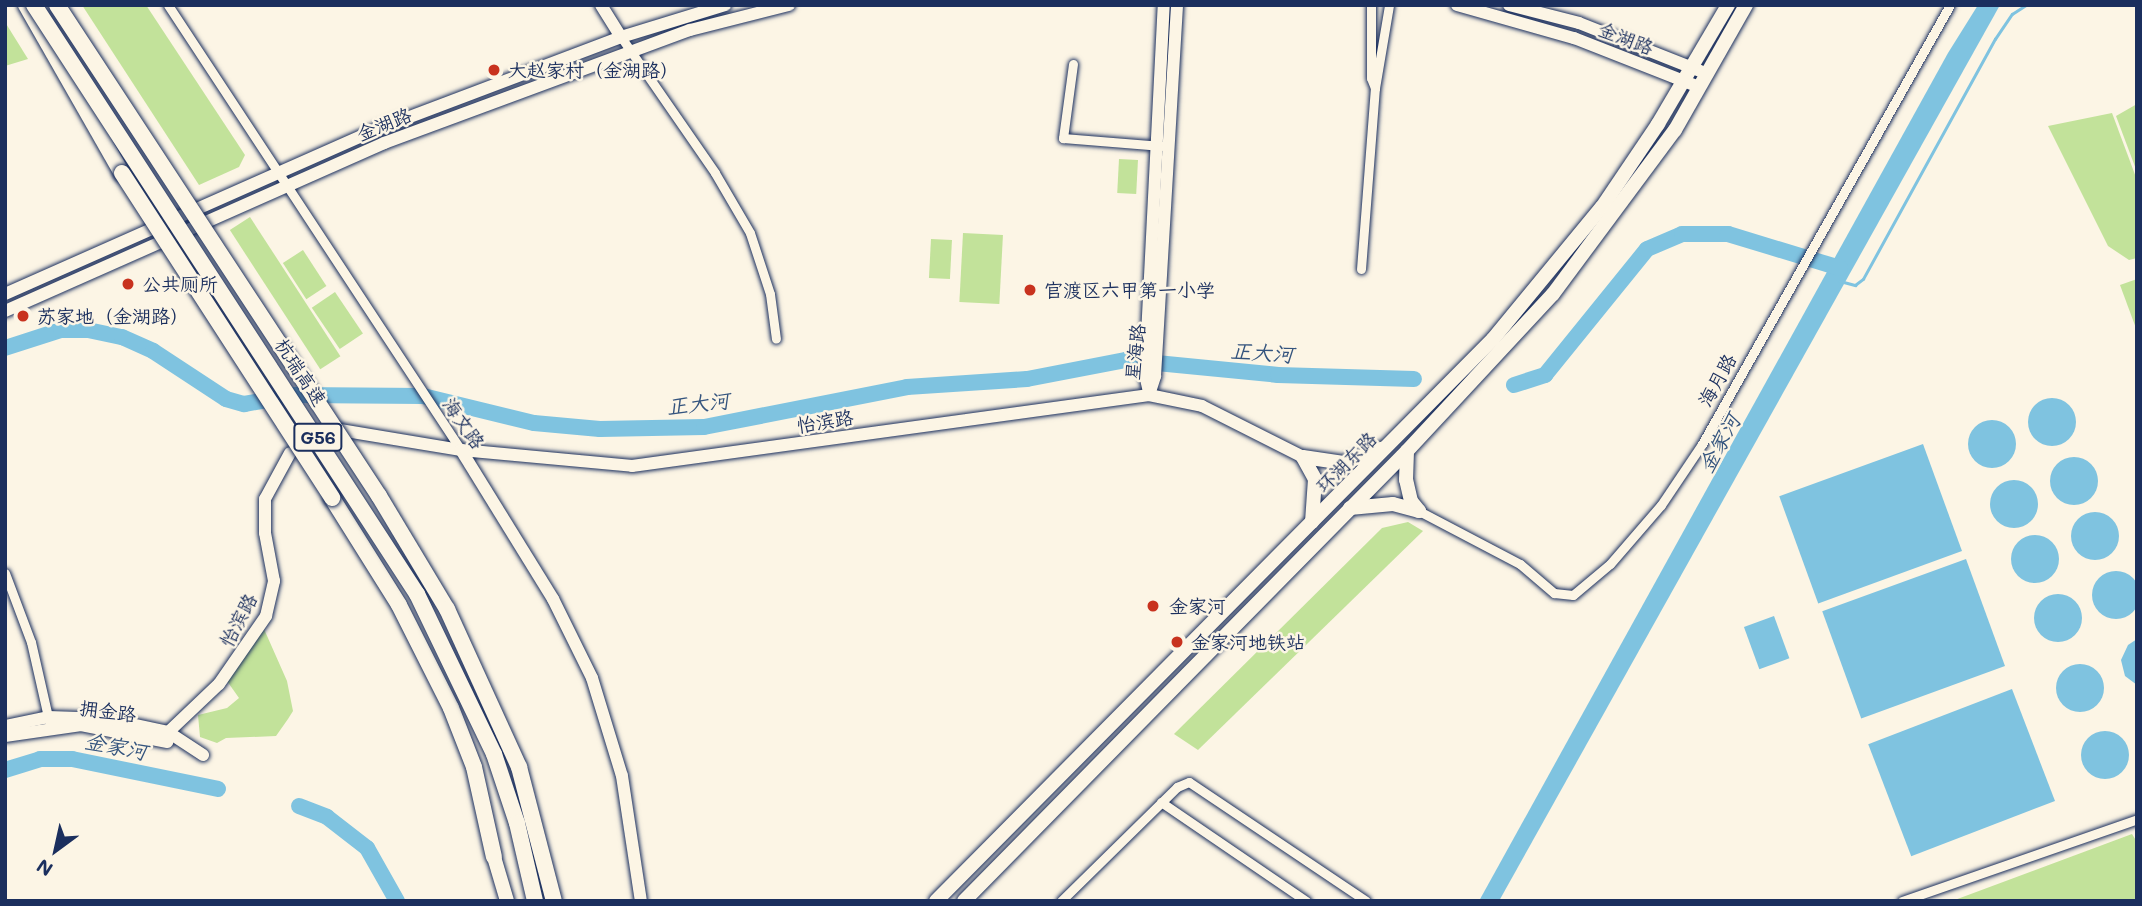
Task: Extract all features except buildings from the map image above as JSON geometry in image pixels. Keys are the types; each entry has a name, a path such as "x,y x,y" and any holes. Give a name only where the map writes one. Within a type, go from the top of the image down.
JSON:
{"highway":[{"path":"26,5 149,218 332,498 398,605 451,708 476,775 494,857"},
{"name":"杭瑞高速","path":"34,5 363,506 430,618 501,773 535,901"},
{"name":"杭瑞高速","path":"57,5 379,496 447,608 519,767 554,901"}],"main road":[{"name":"环湖东路","path":"936,901 1394,441 1540,286 1602,207 1684,81 1728,5"},
{"name":"环湖东路","path":"964,901 1407,451 1553,294 1616,214 1699,87 1746,5"},
{"path":"1303,457 1344,464 1394,441"},
{"path":"1407,451 1406,480 1411,501 1419,511"},
{"path":"1303,457 1315,479 1311,525"},
{"path":"1350,508 1393,504 1419,511"},
{"path":"494,857 507,901"}],"street":[{"name":"海文路","path":"168,5 405,370 461,450 553,599 592,678 622,776 641,901"},
{"path":"601,5 715,173 750,233 770,294 776,340"},
{"name":"金湖路","path":"5,294 277,173 621,37 725,5"},
{"name":"金湖路","path":"5,311 384,144 690,30 789,5"},
{"name":"星海路","path":"1149,395 1161,146 1164,5"},
{"name":"星海路","path":"1161,146 1177,5"},
{"path":"1371,5 1371,78 1375,88"},
{"path":"1361,269 1375,88 1389,5"},
{"name":"金湖路","path":"1457,5 1574,38 1699,87"},
{"name":"金湖路","path":"1509,5 1579,23 1707,74"},
{"name":"海月路","path":"1419,511 1520,564 1555,593 1573,595 1633,539 1681,477 1815,238 1951,5"},
{"path":"1073,64 1063,138 1161,146"},
{"name":"怡滨路","path":"340,430 461,450 632,466 663,464 1149,395 1202,406 1303,457"},
{"name":"怡滨路","path":"165,736 219,684 266,616 274,581 264,524 265,499 290,453"},
{"path":"5,573 31,642 49,722"},
{"path":"5,726 108,719 165,736 203,755"},
{"path":"5,736 49,722"},
{"path":"1061,901 1182,783 1198,785 1366,901"},
{"path":"1161,802 1306,901"},
{"path":"1902,901 2137,819"}],"green space":[{"path":"82,5 146,5 245,155 239,167 199,185"},
{"path":"5,22 28,59 5,66"},
{"path":"2137,104 2137,172 2116,116"},
{"path":"2112,113 2137,180 2137,258 2129,260 2108,246 2048,126"},
{"path":"1119,159 1138,160 1136,194 1117,193"},
{"path":"250,217 340,356 320,369 230,230"},
{"path":"963,233 1003,235 999,304 959,302"},
{"path":"931,239 952,240 950,279 929,278"},
{"path":"303,250 326,286 306,299 283,263"},
{"path":"2137,279 2137,331 2120,285"},
{"path":"335,292 363,333 340,349 312,308"},
{"path":"1408,522 1423,531 1198,750 1174,734 1382,528"},
{"path":"264,629 287,681 293,711 276,736 226,738 217,743 200,737 198,715 227,708 239,698 227,681"},
{"path":"2132,834 2137,842 2137,901 1952,901"}],"water":[{"path":"1978,5 2000,5 1499,901 1479,901 1948,53"},
{"path":"2052,398 2061,399 2069,405 2075,413 2075,431 2069,439 2061,445 2052,446 2043,445 2035,439 2029,431 2028,422 2029,413 2035,405 2043,399"},
{"path":"1992,420 2001,421 2009,427 2015,435 2015,453 2009,461 2001,467 1992,468 1983,467 1975,461 1969,453 1968,444 1969,435 1975,427 1983,421"},
{"path":"1923,444 1962,551 1818,603 1779,496"},
{"path":"2074,457 2083,458 2091,464 2097,472 2097,490 2091,498 2083,504 2074,505 2065,504 2057,498 2051,490 2050,481 2051,472 2057,464 2065,458"},
{"path":"2014,480 2023,481 2031,487 2037,495 2037,513 2031,521 2023,527 2014,528 2005,527 1997,521 1991,513 1990,504 1991,495 1997,487 2005,481"},
{"path":"2095,512 2104,513 2112,519 2118,527 2118,545 2112,553 2104,559 2095,560 2086,559 2078,553 2072,545 2071,536 2072,527 2078,519 2086,513"},
{"path":"2035,535 2044,536 2052,542 2058,550 2058,568 2052,576 2044,582 2035,583 2026,582 2018,576 2012,568 2011,559 2012,550 2018,542 2026,536"},
{"path":"1966,559 2005,666 1861,718 1822,611"},
{"path":"2116,571 2133,578 2140,595 2133,612 2116,619 2099,612 2092,595 2099,578"},
{"path":"2058,594 2067,595 2075,601 2081,609 2081,627 2075,635 2067,641 2058,642 2049,641 2041,635 2035,627 2034,618 2035,609 2041,601 2049,595"},
{"path":"1774,616 1789,658 1759,669 1744,627"},
{"path":"2137,639 2137,685 2125,676 2121,660 2128,645"},
{"path":"2080,664 2089,665 2097,671 2103,679 2103,697 2097,705 2089,711 2080,712 2071,711 2063,705 2057,697 2056,688 2057,679 2063,671 2071,665"},
{"path":"2012,689 2055,801 1911,856 1868,744"},
{"path":"2105,731 2114,732 2122,738 2128,746 2128,764 2122,772 2114,778 2105,779 2096,778 2088,772 2082,764 2081,755 2082,746 2088,738 2096,732"}],"waterway":[{"path":"1840,281 1855,285 1863,279 1995,39 2012,14 2026,5"},
{"name":"正大河","path":"1514,385 1545,375 1647,249 1682,234 1728,234 1840,268"},
{"name":"正大河","path":"5,348 61,330 88,330 122,337 153,351 226,399 244,404 296,395 423,396 534,423 600,429 704,427 907,387 1027,379 1126,360 1278,375 1414,379"},
{"name":"金家河","path":"5,770 40,759 72,759 218,789"},
{"name":"金家河","path":"299,806 327,817 367,848 397,901"}],"tunnel":[{"path":"293,451 319,433 340,430"}],"place":[{"name":"大赵家村（金湖路）","path":"494,70"},
{"name":"公共厕所","path":"128,284"},
{"name":"官渡区六甲第一小学","path":"1030,290"},
{"name":"苏家地（金湖路）","path":"23,316"},
{"name":"金家河","path":"1153,606"},
{"name":"金家河地铁站","path":"1177,642"}]}
